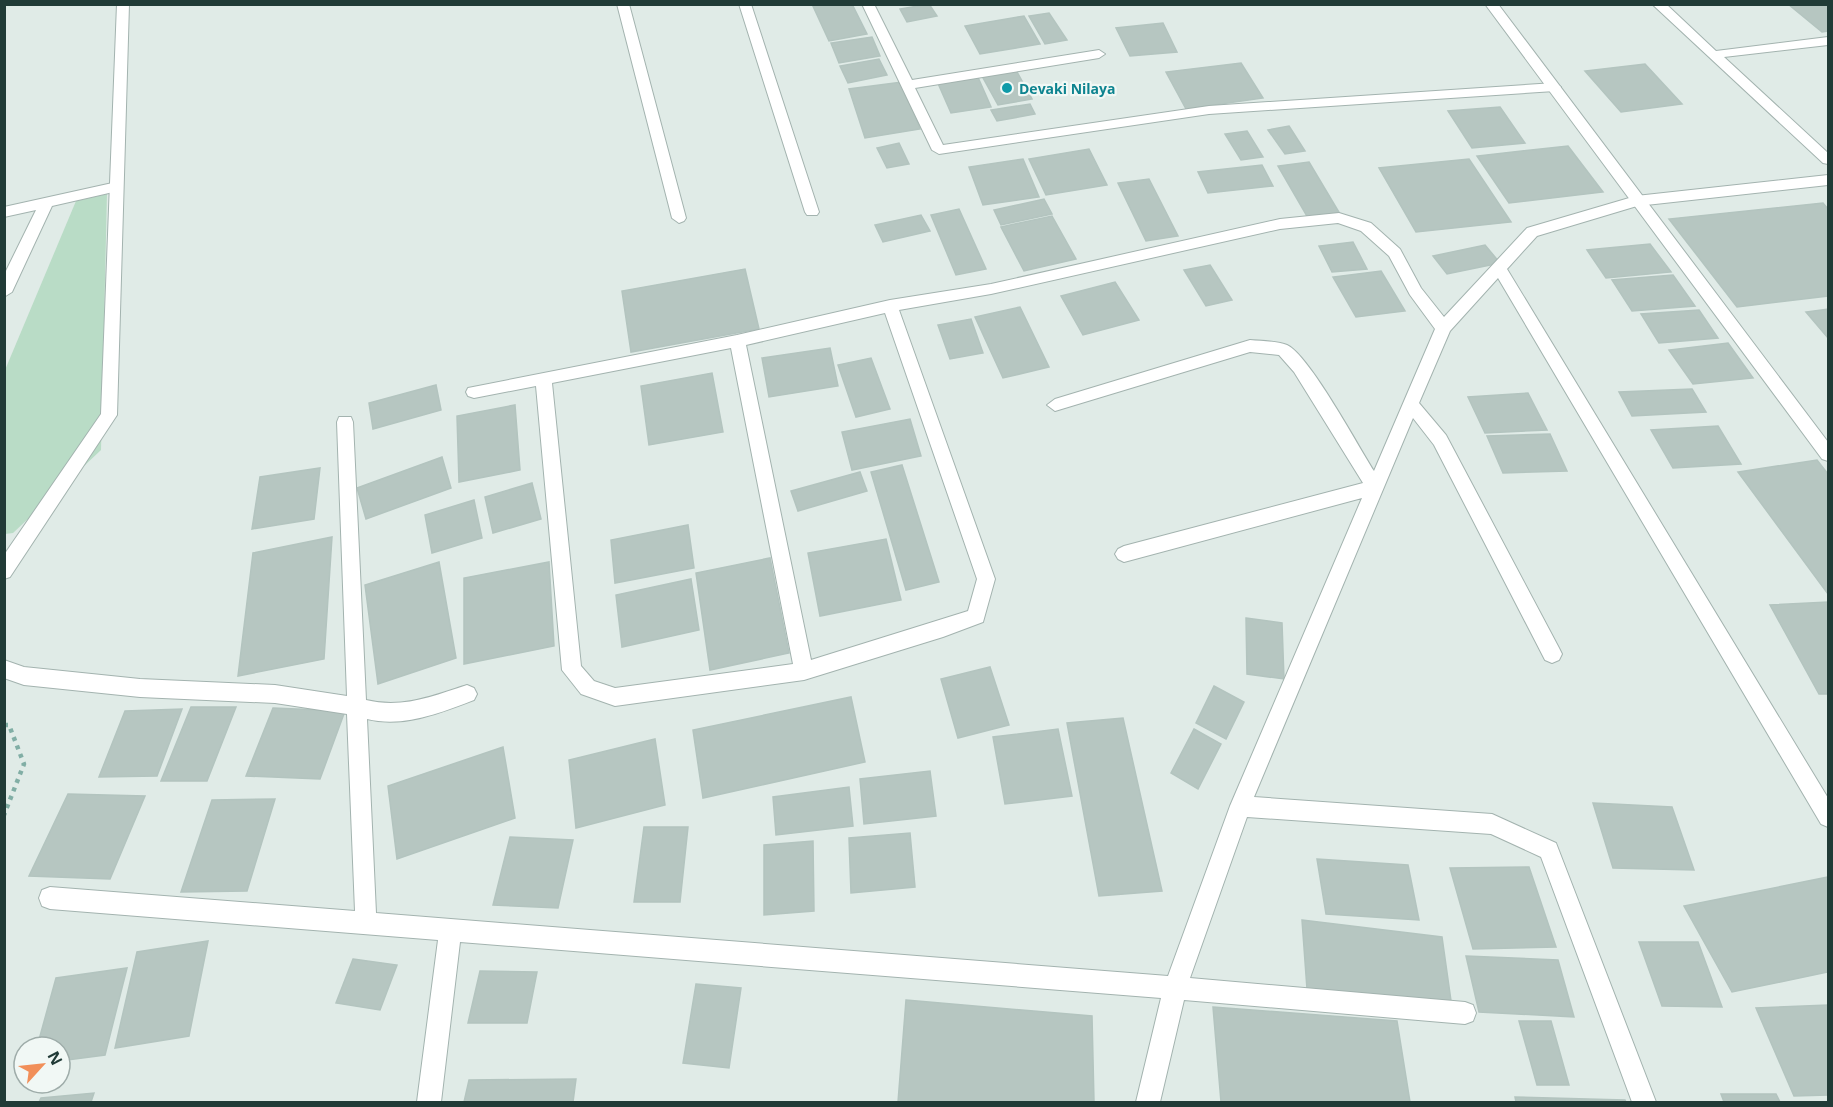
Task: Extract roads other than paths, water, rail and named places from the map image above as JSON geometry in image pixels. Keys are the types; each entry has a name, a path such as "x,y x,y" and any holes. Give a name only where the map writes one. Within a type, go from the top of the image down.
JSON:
{"street":[{"path":"8,562 109,415 123,4"},
{"path":"623,4 679,218"},
{"path":"745,4 812,212"},
{"path":"868,4 939,150 1209,110 1555,87"},
{"path":"1491,4 1555,87 1636,201 1828,454"},
{"path":"1658,4 1828,160"},
{"path":"1713,55 1828,42"},
{"path":"908,86 1099,54"},
{"path":"1148,1102 1175,988 1240,806 1443,328 1532,232 1636,201 1828,180"},
{"path":"4,212 117,187"},
{"path":"4,292 46,203"},
{"path":"474,392 737,341 890,306 991,289 1280,224 1339,218 1366,227 1395,253 1415,291 1443,328"},
{"path":"1499,268 1828,817"},
{"path":"543,378 572,669 577,676 588,688 615,697 804,671 944,629 976,616 986,579 890,306"},
{"path":"737,341 804,671"},
{"path":"1054,405 1250,346 1283,350 1300,368 1376,488"},
{"path":"1411,404 1440,440 1552,654"},
{"path":"345,422 355,706 366,925"},
{"path":"1124,554 1376,488"},
{"path":"4,669 24,676 140,688 275,694 355,706 381,714 407,713 467,694"},
{"path":"1240,806 1492,824 1549,850 1644,1102"},
{"path":"50,898 1465,1012"},
{"path":"429,1102 450,931"}],"place":[{"name":"Devaki Nilaya","path":"1007,88"}]}
